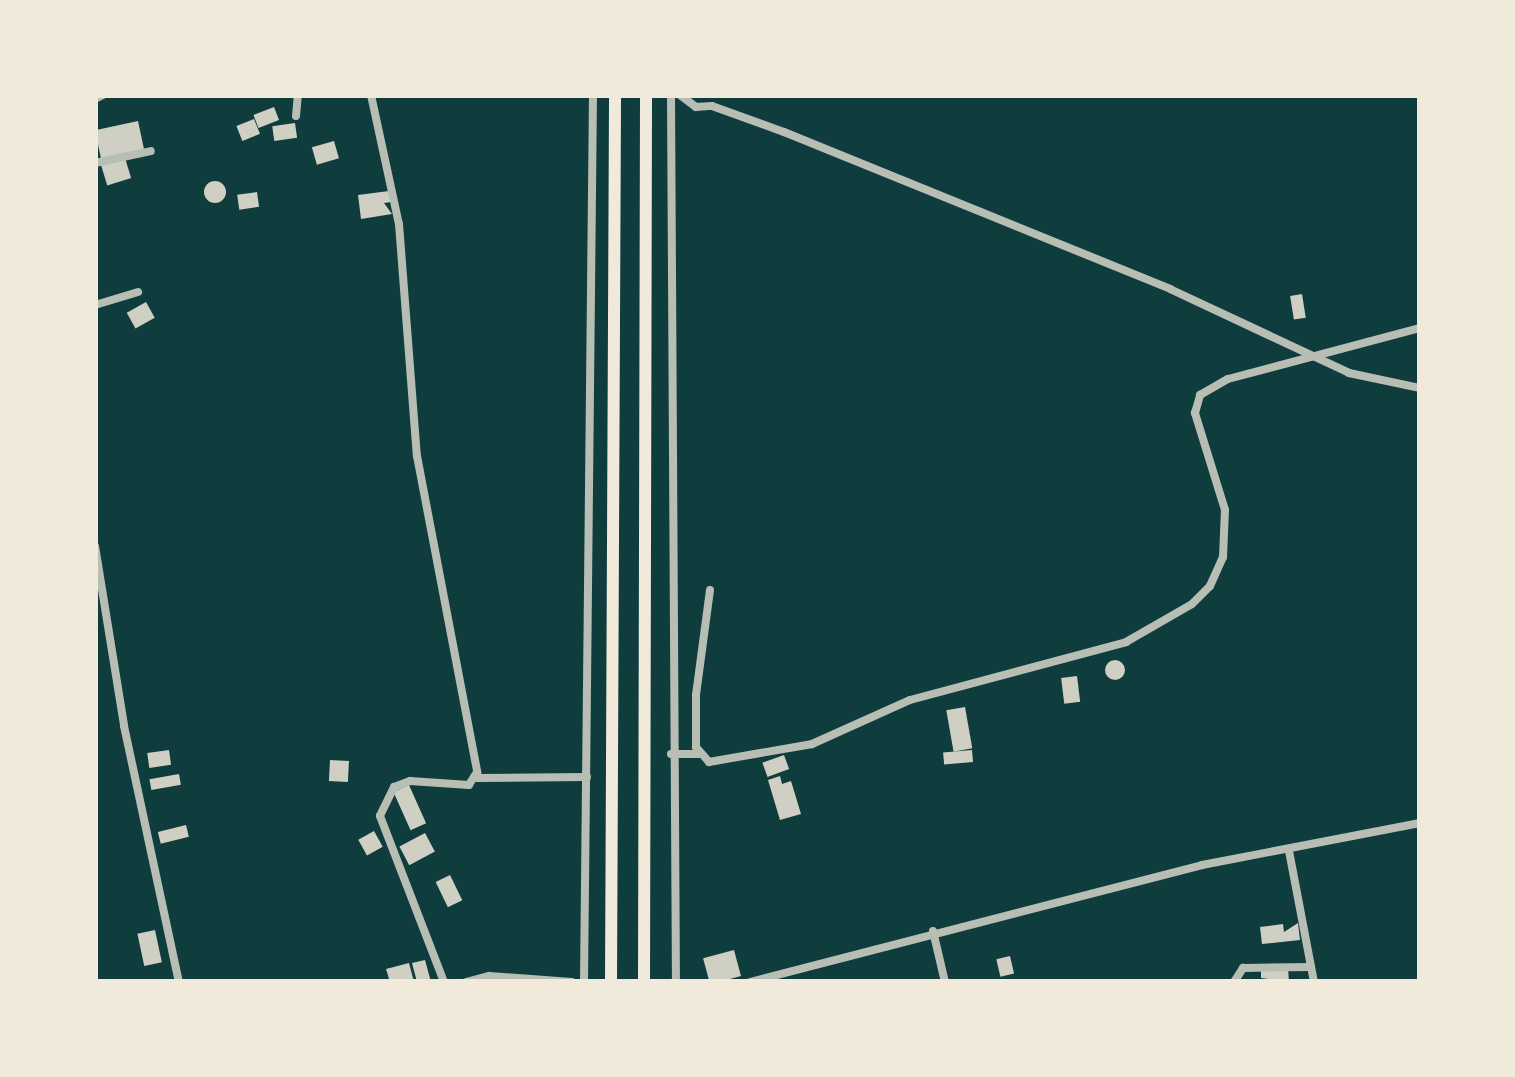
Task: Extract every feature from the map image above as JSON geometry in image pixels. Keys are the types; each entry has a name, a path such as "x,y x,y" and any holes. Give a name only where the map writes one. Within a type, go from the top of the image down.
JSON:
{"highway":[{"path":"611,982 616,95"},
{"path":"644,982 646,95"}],"street":[{"path":"95,99 104,95"},
{"path":"296,116 298,95"},
{"path":"371,95 393,177 417,456 477,778"},
{"path":"584,982 592,95"},
{"path":"671,95 676,982"},
{"path":"680,95 696,108 712,106 784,132 1318,354 1361,377 1420,388"},
{"path":"95,164 151,151"},
{"path":"95,305 138,292"},
{"path":"672,754 700,754 716,763 812,744 910,700 1038,660 1111,647 1170,620 1210,586 1226,537 1220,488 1195,413 1200,395 1228,379 1420,328"},
{"path":"95,546 124,726 178,982"},
{"path":"700,754 696,694 710,590"},
{"path":"444,982 380,816 388,794 410,781 469,785 477,778 587,777"},
{"path":"750,982 933,931 1101,895 1202,865 1420,823"},
{"path":"1289,851 1314,982"},
{"path":"933,931 944,982"},
{"path":"1234,982 1243,968 1311,967"},
{"path":"466,982 489,976 572,982"}],"building":[{"path":"274,107 279,120 258,128 253,115"},
{"path":"254,119 260,134 242,141 236,126"},
{"path":"138,121 144,150 101,159 95,130"},
{"path":"295,123 297,138 274,141 272,126"},
{"path":"334,141 339,158 317,165 312,147"},
{"path":"125,158 131,178 107,185 101,165"},
{"path":"215,181 223,184 223,200 215,203 207,200 204,192 207,184"},
{"path":"389,191 391,202 384,203 392,214 361,219 358,195"},
{"path":"257,192 259,207 239,210 237,195"},
{"path":"1302,294 1306,318 1294,320 1290,296"},
{"path":"146,302 155,318 135,328 127,313"},
{"path":"1115,660 1125,670 1115,680 1105,670"},
{"path":"1077,676 1080,702 1064,704 1061,678"},
{"path":"965,707 972,748 954,752 946,710"},
{"path":"169,750 171,765 149,768 147,753"},
{"path":"972,750 973,762 944,764 943,753"},
{"path":"784,755 789,769 768,777 762,763"},
{"path":"330,760 349,761 348,782 329,781"},
{"path":"179,774 181,785 151,790 149,779"},
{"path":"780,776 782,784 791,781 801,814 780,820 768,780"},
{"path":"409,785 426,823 411,830 393,792"},
{"path":"186,825 189,837 161,844 158,832"},
{"path":"374,831 383,847 367,855 358,840"},
{"path":"425,833 435,852 409,865 399,847"},
{"path":"450,875 462,900 448,907 436,882"},
{"path":"1298,923 1300,940 1262,944 1260,927 1283,924 1284,932"},
{"path":"155,930 162,962 144,966 137,934"},
{"path":"734,950 741,976 709,982 703,958"},
{"path":"1010,956 1014,974 1000,977 996,959"},
{"path":"425,960 431,982 417,982 412,963"},
{"path":"409,963 414,982 390,982 386,969"},
{"path":"1288,968 1289,982 1261,978 1261,969"}]}
